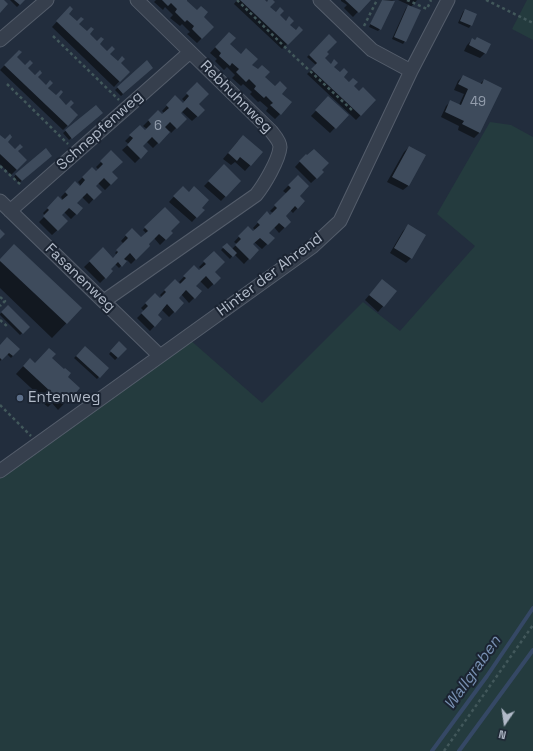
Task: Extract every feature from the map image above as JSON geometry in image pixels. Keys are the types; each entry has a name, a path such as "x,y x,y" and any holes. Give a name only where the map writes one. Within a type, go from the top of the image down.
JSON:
{"street":[{"path":"0,40 47,0"},
{"name":"Rebhuhnweg","path":"104,301 256,195 263,187 277,158 280,146 271,131 137,0"},
{"path":"320,0 372,50 412,71"},
{"name":"Hinter der Ahrend","path":"0,471 312,247 340,221 448,0"},
{"name":"Schnepfenweg","path":"10,211 190,52"},
{"name":"Fasanenweg","path":"0,201 160,356"}],"path":[{"path":"237,0 354,112"},
{"path":"359,37 377,0"},
{"path":"407,0 427,9 431,0"},
{"path":"486,0 533,23"},
{"path":"53,36 126,108"},
{"path":"7,84 76,152"},
{"path":"0,166 30,194"},
{"path":"0,296 5,301 0,306"},
{"path":"0,320 8,327"},
{"path":"0,405 39,444"},
{"path":"444,751 533,625"}],"green space":[{"path":"527,0 533,0 533,40 512,29"},
{"path":"490,122 511,125 533,137 533,751 0,751 0,478 142,377 189,339 262,403 363,302 400,331 475,246 437,214"}],"building":[{"path":"0,0 4,0 8,4 0,13"},
{"path":"14,0 25,0 20,5"},
{"path":"162,0 187,0 197,10 201,6 208,12 204,17 214,27 202,39 192,29 194,26 187,20 185,22 175,12 177,9 171,3 168,6"},
{"path":"240,0 265,0 267,2 268,0 273,0 275,2 270,7 276,12 280,7 284,11 280,15 286,21 289,16 294,21 290,25 296,30 299,26 303,30 288,45"},
{"path":"345,0 371,0 359,13"},
{"path":"382,0 395,1 381,30 370,24"},
{"path":"408,5 421,10 406,42 394,37"},
{"path":"70,6 73,9 69,14 77,21 81,17 84,19 79,24 87,31 91,27 94,29 90,34 97,41 101,37 104,39 100,44 107,51 112,46 115,49 110,54 118,61 122,56 125,59 121,63 130,72 120,82 56,21"},
{"path":"465,9 477,14 472,26 460,21"},
{"path":"229,32 236,38 230,44 241,54 246,48 258,59 252,65 258,69 262,65 270,72 265,77 275,86 280,81 287,88 282,94 292,102 281,115 270,105 273,103 266,96 264,98 254,89 256,86 249,79 246,82 236,72 239,69 232,63 230,66 219,56 221,53 215,47"},
{"path":"329,34 337,42 327,52 329,54 325,58 331,64 334,59 338,63 334,67 340,72 344,68 348,72 344,77 349,82 353,78 358,82 354,86 359,91 363,87 376,100 361,116 311,69 317,63 309,55"},
{"path":"477,37 491,44 486,54 469,45 472,38 475,40"},
{"path":"19,50 22,52 17,57 25,65 30,60 33,63 28,68 35,75 40,70 42,73 38,77 46,85 50,80 53,83 48,88 56,95 61,90 63,92 59,97 66,105 71,100 74,103 70,107 78,115 68,126 4,65"},
{"path":"147,60 153,68 123,94 117,87"},
{"path":"463,75 482,84 484,79 502,88 480,133 462,124 464,121 445,112 450,100 461,105 468,89 458,84"},
{"path":"197,82 209,94 199,104 205,110 198,117 187,107 181,113 187,119 177,129 170,122 165,127 170,132 159,144 152,137 143,146 148,151 141,159 127,145 133,138 129,135 140,125 145,130 151,124 148,120 158,110 162,114 169,108 166,105 175,95 183,103 189,96 186,93"},
{"path":"328,96 349,115 336,129 315,110"},
{"path":"96,105 103,113 72,139 65,130"},
{"path":"10,134 12,137 8,142 15,149 20,144 23,147 18,151 27,160 17,170 0,154 0,135 5,139"},
{"path":"243,135 263,152 251,166 240,157 237,161 228,153"},
{"path":"409,146 426,155 409,186 392,177"},
{"path":"46,148 52,156 22,181 15,174"},
{"path":"314,149 329,163 322,170 324,172 317,179 299,161"},
{"path":"111,150 123,162 112,172 118,178 111,185 104,178 96,186 102,192 94,200 87,193 77,203 83,208 77,215 69,208 62,215 68,221 58,231 43,216 49,210 47,208 58,196 62,200 68,195 65,192 75,181 80,186 85,180 82,177 92,167 96,171 103,164 100,161"},
{"path":"224,164 241,181 226,197 208,181"},
{"path":"298,175 309,186 300,196 305,201 298,209 295,206 286,216 291,222 285,228 279,223 269,233 275,238 268,245 260,238 253,244 259,250 250,260 235,245 241,239 238,236 248,226 253,231 260,225 257,222 267,211 270,215 277,208 274,205 291,188 288,185"},
{"path":"183,186 189,192 194,186 209,200 202,208 205,210 197,218 173,196"},
{"path":"165,207 180,222 171,231 173,233 166,240 159,234 149,244 150,246 136,260 130,253 124,259 127,261 122,267 118,262 111,269 113,271 106,279 89,261 103,247 113,258 118,252 116,250 128,238 125,235 132,228 141,237 148,231 144,227"},
{"path":"408,224 426,235 412,259 394,248"},
{"path":"0,229 5,234 0,239"},
{"path":"227,243 237,253 233,257 222,247"},
{"path":"14,244 82,308 67,324 0,261 0,259"},
{"path":"214,251 225,262 215,272 221,278 214,285 206,276 196,286 202,291 195,299 186,290 179,298 184,303 175,313 167,304 158,315 162,319 155,327 141,313 148,306 145,303 155,293 160,298 166,292 164,290 175,279 180,284 186,278 183,276 194,265 199,270 206,264 203,261"},
{"path":"382,279 397,291 384,307 369,295"},
{"path":"8,305 30,327 23,334 1,312"},
{"path":"7,337 20,349 13,356 9,353 2,360 0,358 0,345"},
{"path":"119,341 127,349 118,358 110,351"},
{"path":"85,346 109,368 100,378 76,356"},
{"path":"49,348 56,354 52,358 71,373 68,377 80,388 67,403 60,396 56,400 49,394 51,392 23,366 30,358 35,363"}],"waterway":[{"name":"Wallgraben","path":"432,751 487,676 533,608"},
{"path":"459,751 533,650"}],"place":[{"name":"Entenweg","path":"20,398"}]}
